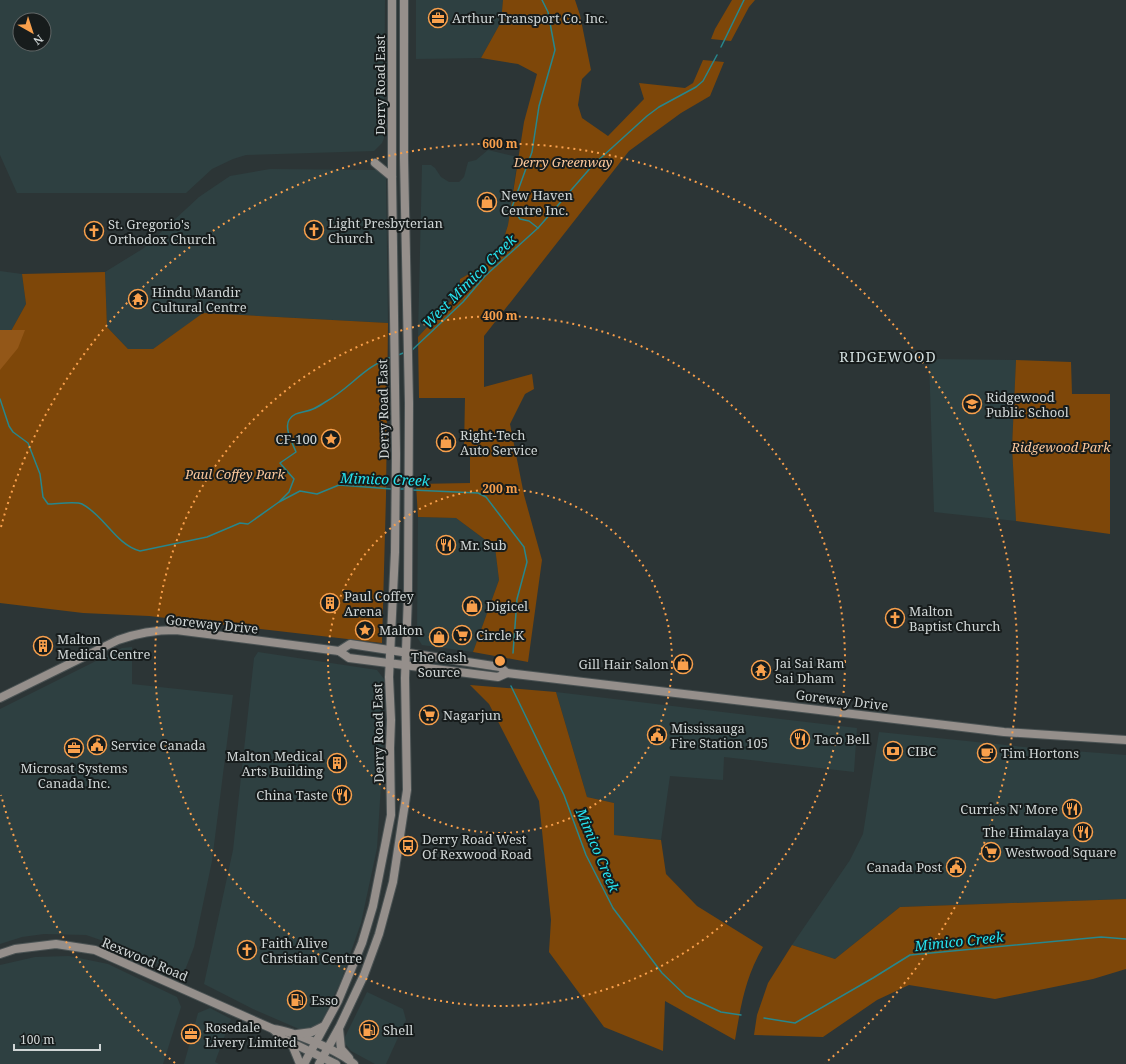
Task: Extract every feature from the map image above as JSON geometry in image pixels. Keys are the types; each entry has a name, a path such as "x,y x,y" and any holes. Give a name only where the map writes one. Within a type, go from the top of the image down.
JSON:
{"main road":[{"name":"Derry Road East","path":"304,1064 314,1042 342,992 362,943 381,872 391,815 390,664 396,501 392,177 392,0"},
{"name":"Derry Road East","path":"321,1061 340,1026 364,975 379,934 393,882 406,790 408,453 404,159 404,0"},
{"path":"375,163 392,177"},
{"path":"395,376 401,370 407,376"},
{"path":"396,454 408,453"},
{"path":"395,552 408,553"},
{"name":"Goreway Drive","path":"0,698 108,644 134,634 158,630 176,630 339,651 349,658 498,677 507,673 1004,732 1126,740"},
{"name":"Goreway Drive","path":"339,651 350,644 500,667 507,673"},
{"name":"Rexwood Road","path":"0,954 15,949 56,944 95,950 273,1029 286,1030 314,1042 353,1063"},
{"path":"295,1034 302,1035 324,1026"},
{"path":"340,1026 338,1036 341,1049 353,1063"},
{"name":"Rexwood Road","path":"273,1029 282,1038 310,1052 321,1061 336,1064"},
{"path":"291,1042 300,1064"}],"shaded area":[{"path":"0,0 385,0 384,138 382,143 374,151 246,155 233,159 212,169 186,193 17,193 0,155"},
{"path":"416,0 503,0 501,22 481,58 416,59"},
{"path":"488,150 518,157 508,225 498,257 460,279 460,291 418,337 422,165 431,165 441,177 449,182 459,182 464,177 468,162 476,160"},
{"path":"270,169 380,170 386,177 388,323 204,313 153,349 128,349 107,327 105,272 144,248 199,197 230,176"},
{"path":"0,271 22,274 26,304 11,331 0,331"},
{"path":"0,330 25,330 18,348 0,370"},
{"name":"Ridgewood Public School","path":"929,359 1016,360 1012,447 1016,521 934,512"},
{"path":"418,517 456,518 495,547 499,580 473,652 422,645 417,637"},
{"path":"132,647 132,684 233,695 212,861 194,947 185,970 178,973 130,950 86,935 44,934 22,937 0,944 0,709 122,648"},
{"path":"258,652 377,670 384,679 384,737 377,848 361,923 340,983 324,1017 317,1026 308,1029 299,1029 253,1009 204,984 233,850 254,658"},
{"path":"556,692 857,728 854,772 724,757 723,780 670,776 661,840 614,835 614,803 587,797"},
{"path":"879,732 1034,748 1126,755 1126,899 900,907 835,959 792,945 850,860 863,834"},
{"path":"69,956 108,964 177,997 181,1007 163,1064 0,1064 0,965 35,957"},
{"path":"367,992 403,1009 406,1020 386,1064 375,1064 351,1051 343,1041"},
{"path":"210,1008 231,1019 215,1062 219,1064 184,1064 198,1013"}],"green space":[{"name":"Derry Greenway","path":"503,0 575,0 580,15 591,70 582,79 578,105 582,118 608,136 644,99 639,83 685,88 693,83 703,60 724,62 710,96 681,113 629,151 484,336 484,387 532,374 534,389 525,394 510,424 524,495 542,560 528,662 473,652 499,580 495,547 456,518 418,517 416,484 470,483 470,450 464,448 465,398 419,398 418,337 460,291 460,279 498,257 508,225 524,122 537,74 518,64 481,58 501,22"},
{"path":"732,0 755,0 749,7 731,41 711,39 715,29"},
{"name":"Paul Coffey Park","path":"105,272 107,327 128,349 153,349 203,313 388,323 386,496 382,643 149,616 83,613 0,603 0,332 11,331 26,304 22,274"},
{"name":"Ridgewood Park","path":"1016,360 1071,362 1072,394 1110,394 1110,534 1016,521 1012,447"},
{"path":"470,685 556,692 587,797 614,803 614,835 661,840 666,874 697,906 763,947 748,981 735,1040 665,1001 663,1051 604,1027 549,952 551,920 539,801 489,704"},
{"path":"1126,899 1126,969 1093,979 995,999 909,985 877,1000 823,1037 754,1035 757,1015 768,983 792,945 835,959 900,907"}],"waterway":[{"name":"West Mimico Creek","path":"538,228 529,221 520,219 512,207 532,152 539,106 555,50 548,12 542,0"},
{"path":"721,47 744,0"},
{"path":"411,351 463,302 485,276 538,228 593,165 647,116 659,107 696,87 703,81 717,55"},
{"name":"West Mimico Creek","path":"398,355 406,352"},
{"name":"West Mimico Creek","path":"280,501 289,492 294,479 280,463 296,452 288,428 291,417 315,408 335,396 374,365 392,357"},
{"name":"Mimico Creek","path":"0,399 9,426 13,432 28,443 40,474 43,497 48,504 82,504 97,515 124,543 140,551 207,537 240,523 248,524 279,502 300,491 317,494 339,485 392,489"},
{"name":"Mimico Creek","path":"398,489 406,489"},
{"name":"Mimico Creek","path":"412,490 478,493 486,497 524,547 527,562 517,599 513,653"},
{"name":"Mimico Creek","path":"511,686 564,795 586,855 613,908 662,973 686,996 721,1012 741,1015"},
{"name":"Mimico Creek","path":"764,1018 795,1023 910,955 1101,937 1126,939"}],"place":[{"name":"Arthur Transport Co. Inc.","path":"438,18"},
{"name":"New Haven Centre Inc.","path":"487,202"},
{"name":"Light Presbyterian Church","path":"314,230"},
{"name":"St. Gregorio's Orthodox Church","path":"94,231"},
{"name":"Hindu Mandir Cultural Centre","path":"138,299"},
{"name":"Ridgewood Public School","path":"972,404"},
{"name":"CF-100","path":"331,439"},
{"name":"Right-Tech Auto Service","path":"446,442"},
{"name":"Mr. Sub","path":"446,545"},
{"name":"Paul Coffey Arena","path":"330,603"},
{"name":"Digicel","path":"472,606"},
{"name":"Malton Baptist Church","path":"895,618"},
{"name":"Malton","path":"365,630"},
{"name":"Circle K","path":"462,635"},
{"name":"The Cash Source","path":"439,637"},
{"name":"Malton Medical Centre","path":"43,646"},
{"name":"Gill Hair Salon","path":"683,664"},
{"name":"Jai Sai Ram Sai Dham","path":"761,670"},
{"name":"Nagarjun","path":"429,715"},
{"name":"Mississauga Fire Station 105","path":"657,735"},
{"name":"Taco Bell","path":"800,739"},
{"name":"Service Canada","path":"97,745"},
{"name":"Microsat Systems Canada Inc.","path":"74,748"},
{"name":"CIBC","path":"893,751"},
{"name":"Tim Hortons","path":"987,753"},
{"name":"Malton Medical Arts Building","path":"337,763"},
{"name":"China Taste","path":"342,795"},
{"name":"Curries N' More","path":"1072,809"},
{"name":"The Himalaya","path":"1083,832"},
{"name":"Derry Road West Of Rexwood Road","path":"408,846"},
{"name":"Westwood Square","path":"991,852"},
{"name":"Canada Post","path":"956,867"},
{"name":"Faith Alive Christian Centre","path":"247,950"},
{"name":"Esso","path":"297,1000"},
{"name":"Shell","path":"369,1030"},
{"name":"Rosedale Livery Limited","path":"191,1034"}],"district":[{"name":"RIDGEWOOD","path":"888,356"}]}
